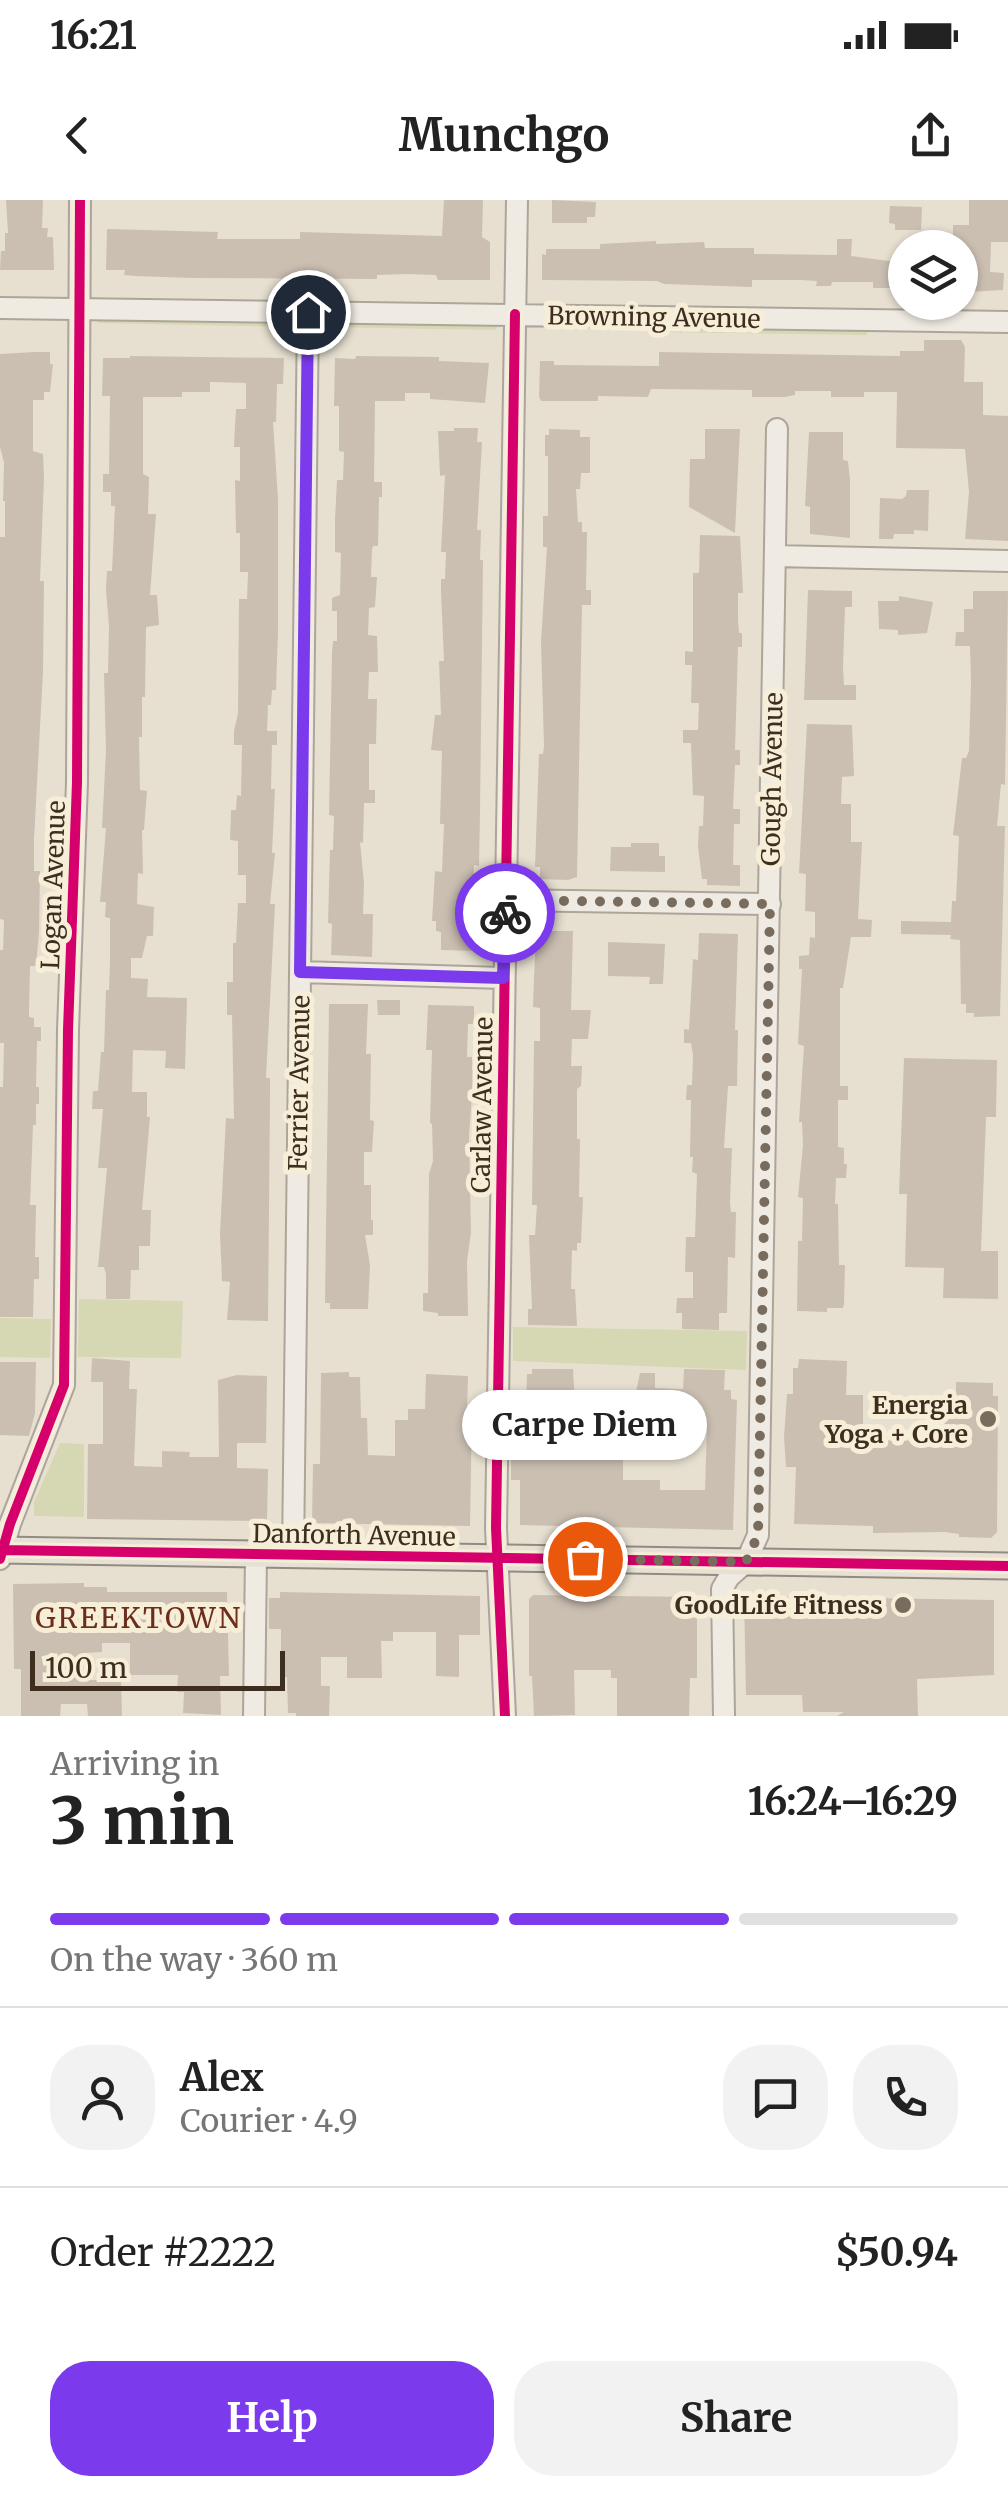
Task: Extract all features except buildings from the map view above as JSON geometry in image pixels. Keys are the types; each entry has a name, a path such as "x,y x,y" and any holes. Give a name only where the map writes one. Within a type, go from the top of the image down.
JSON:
{"main road":[{"name":"Danforth Avenue","path":"1,1553 1008,1566"}],"street":[{"name":"Logan Avenue","path":"1,1553 64,1386 68,1030 77,782 80,200"},
{"name":"Carlaw Avenue","path":"505,1716 498,1558 503,978 517,200"},
{"name":"Browning Avenue","path":"0,308 1008,322"},
{"name":"Ferrier Avenue","path":"292,1554 308,312"},
{"name":"Gough Avenue","path":"724,1716 722,1588 746,1562 758,1535 776,429"},
{"path":"776,556 1008,561"},
{"path":"505,900 770,904"},
{"path":"300,972 503,978"},
{"path":"254,1716 256,1554"}],"green space":[{"path":"96,320 286,322 294,325 98,323"},
{"path":"328,323 494,325 497,327 325,327"},
{"path":"660,328 867,331 867,335 660,332"},
{"path":"79,1299 183,1301 181,1358 78,1357"},
{"path":"0,1318 51,1319 50,1358 0,1357"},
{"path":"513,1327 747,1331 746,1370 513,1361"},
{"path":"60,1443 84,1444 84,1517 34,1516 34,1502"}],"cycle path":[{"path":"0,1559 64,1385 68,1030 77,782 80,200"},
{"path":"505,1716 496,1528 515,314"},
{"path":"0,1550 1008,1566"}],"way so far":[{"path":"505,913 505,900 770,904 758,1535 746,1562 585,1559"}],"place":[{"name":"Energia Yoga + Core","path":"988,1419"},
{"name":"Carpe Diem","path":"585,1559"},
{"name":"GoodLife Fitness","path":"903,1605"}],"district":[{"name":"GREEKTOWN","path":"139,1618"}],"route":[{"path":"308,312 300,972 503,978 505,913"}]}
